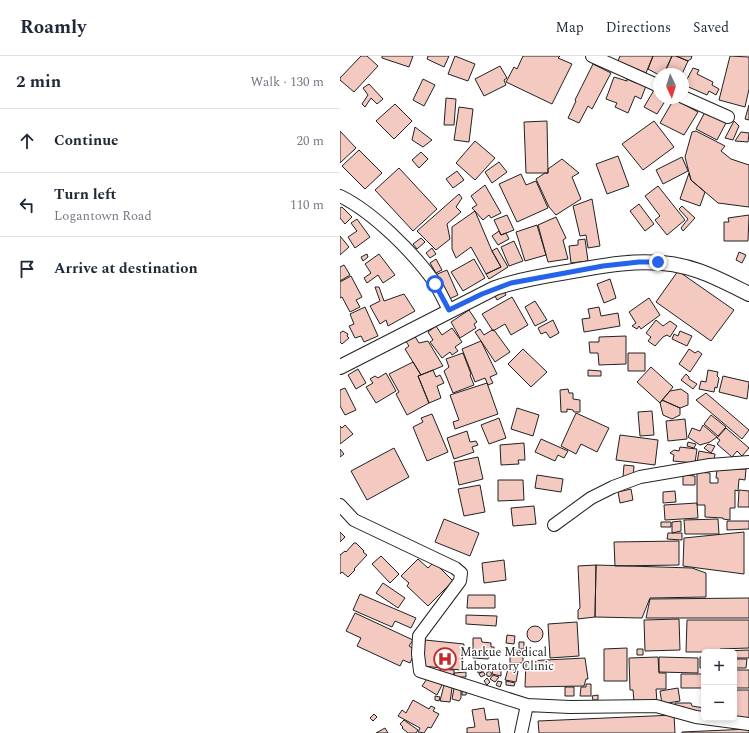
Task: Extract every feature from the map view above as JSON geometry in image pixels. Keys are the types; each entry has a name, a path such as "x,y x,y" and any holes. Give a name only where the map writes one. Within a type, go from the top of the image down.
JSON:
{"street":[{"path":"598,58 653,83"},
{"path":"689,100 728,116"},
{"path":"340,196 362,208 388,231 413,257 435,284 449,310"},
{"path":"340,367 482,294 511,283 603,266 639,262 658,262 699,271 749,294"},
{"path":"554,525 591,498 613,487 640,477 710,465 749,462"},
{"path":"340,505 354,520 455,568 461,573 460,581 418,636 420,671 527,705 570,707 656,706 696,717 749,724"},
{"path":"521,733 527,705"}],"building":[{"path":"361,56 367,56 378,66 354,92 340,80 340,78"},
{"path":"382,56 413,56 409,67 382,58"},
{"path":"428,56 449,56 444,67 427,59"},
{"path":"455,56 475,64 468,81 448,74"},
{"path":"523,56 560,56 558,58 572,64 552,104 506,82 514,67 517,69"},
{"path":"620,56 653,56 646,73 618,61"},
{"path":"653,56 672,56 667,68 653,68 653,72 648,69"},
{"path":"672,56 688,61 685,68 667,68"},
{"path":"676,56 692,56 688,61"},
{"path":"730,56 749,57 749,89 745,107 719,100"},
{"path":"593,64 611,73 592,109 588,106 579,123 568,118 576,101 575,100"},
{"path":"500,66 507,78 504,80 506,85 484,96 475,79"},
{"path":"693,68 699,70 697,74 713,82 712,85 719,89 716,95 709,91 707,95 689,87 689,76"},
{"path":"614,77 627,81 627,79 646,86 641,99 635,96 628,113 615,107 617,103 606,99"},
{"path":"423,79 435,85 424,106 413,100"},
{"path":"369,84 383,99 377,104 371,98 365,107 362,104 368,95 363,88"},
{"path":"653,92 653,104 663,104 657,114 644,107"},
{"path":"446,98 456,99 454,125 444,125"},
{"path":"395,104 412,121 394,139 376,121"},
{"path":"671,104 683,104 698,112 684,135 660,123"},
{"path":"749,105 749,120 745,119"},
{"path":"459,107 473,109 469,142 454,140"},
{"path":"706,110 727,121 717,140 696,129"},
{"path":"547,121 548,173 526,173 524,122"},
{"path":"654,121 674,147 643,170 622,144"},
{"path":"734,121 739,126 733,140 725,138"},
{"path":"415,127 432,140 423,147 412,140"},
{"path":"340,131 356,148 340,163"},
{"path":"696,131 725,146 721,151 731,159 749,165 749,207 718,203 691,180 685,157 692,132"},
{"path":"741,132 749,133 748,142 735,141"},
{"path":"475,141 495,158 475,180 456,163"},
{"path":"359,150 382,173 365,189 342,166"},
{"path":"421,152 428,159 419,168 412,160"},
{"path":"618,156 629,186 607,194 596,164"},
{"path":"682,157 688,171 663,184 656,170"},
{"path":"562,159 579,173 572,177 581,199 556,215 549,207 536,179 545,173 548,173 548,169"},
{"path":"499,162 507,172 492,183 485,172"},
{"path":"399,168 437,209 413,231 375,190"},
{"path":"457,171 464,180 453,188 446,179"},
{"path":"689,173 691,180 705,192 700,206 680,199"},
{"path":"521,174 526,185 536,181 548,208 517,222 499,184"},
{"path":"485,185 501,213 491,218 489,215 483,220 472,208 477,205 471,196"},
{"path":"658,186 685,220 667,235 655,220 660,216 645,196"},
{"path":"459,194 462,198 456,207 461,212 447,224 450,239 436,250 417,231"},
{"path":"592,199 600,246 588,248 586,235 580,236 573,206"},
{"path":"639,204 654,224 645,231 630,211"},
{"path":"682,206 695,218 683,231 681,228 688,219 679,209"},
{"path":"342,207 352,217 345,224 340,218 340,208"},
{"path":"475,211 492,251 501,267 486,274 471,247 456,258 452,249 452,227"},
{"path":"507,215 514,230 501,235 494,220"},
{"path":"749,215 748,241 724,241 724,222 729,222 728,218"},
{"path":"556,217 566,238 563,240 568,259 548,262 538,225"},
{"path":"357,219 370,237 355,248 348,237 357,231 351,223"},
{"path":"537,225 546,255 525,261 516,232"},
{"path":"499,231 501,235 506,233 509,239 498,245 492,236"},
{"path":"340,236 349,247 340,255"},
{"path":"421,238 425,242 417,249 413,244"},
{"path":"585,239 588,261 571,263 569,246 578,245 578,240"},
{"path":"514,241 523,261 509,266 501,247"},
{"path":"432,248 436,254 430,258 426,253"},
{"path":"497,248 508,267 489,279 486,274 501,267 492,251"},
{"path":"739,252 746,255 742,263 736,260"},
{"path":"367,254 368,257 363,261 361,257"},
{"path":"379,254 395,275 383,283 378,275 367,283 364,278 371,273 365,264"},
{"path":"436,259 442,270 436,273 430,263"},
{"path":"474,259 485,278 463,291 451,272"},
{"path":"344,265 350,275 340,281 340,267"},
{"path":"447,270 458,295 447,300 435,275"},
{"path":"678,271 734,310 711,341 656,302"},
{"path":"351,276 362,297 356,300 360,307 350,312 342,297 340,298 340,282"},
{"path":"610,279 616,298 604,303 597,284"},
{"path":"375,287 379,287 384,301 404,294 415,311 388,326 386,320 380,324 370,306 380,301"},
{"path":"504,291 506,295 497,300 495,296"},
{"path":"512,297 528,325 511,335 505,324 493,331 482,314"},
{"path":"649,298 660,315 641,329 639,326 637,329 632,326 636,323 629,312"},
{"path":"535,301 547,320 535,326 525,307"},
{"path":"365,307 378,336 364,342 361,336 355,338 349,326 354,324 350,314"},
{"path":"599,307 601,316 618,313 620,326 584,332 582,319 590,318 588,309"},
{"path":"469,310 477,322 474,324 476,328 460,338 451,322"},
{"path":"553,320 559,333 550,338 546,332 541,334 538,328"},
{"path":"656,320 663,326 670,321 677,326 670,337 667,335 663,337 655,346 648,341 651,337 646,333"},
{"path":"436,326 442,335 452,328 462,342 455,347 458,351 452,355 450,352 442,358 430,342 433,340 428,332"},
{"path":"480,329 484,335 494,330 510,352 495,362 475,332"},
{"path":"343,331 348,334 347,336 349,338 342,344 340,342 340,333"},
{"path":"680,331 692,336 687,346 672,339 674,334 678,336"},
{"path":"414,335 419,343 428,341 443,366 421,375 405,349 409,346 405,340"},
{"path":"626,336 626,364 599,365 598,353 590,353 589,342 599,342 599,337"},
{"path":"481,341 497,374 490,377 493,383 488,385 485,378 475,382 462,349"},
{"path":"523,349 547,372 531,387 508,364"},
{"path":"689,349 695,353 698,351 702,354 690,372 679,364"},
{"path":"463,353 474,385 453,393 444,371 449,367 446,359"},
{"path":"628,353 645,353 645,371 628,371"},
{"path":"413,362 421,375 418,376 429,403 407,415 396,394 399,392 389,374"},
{"path":"651,367 673,387 660,403 637,382"},
{"path":"358,369 366,383 356,389 348,375"},
{"path":"433,370 436,377 440,375 444,383 437,386 441,398 429,403 418,376"},
{"path":"588,370 601,371 601,376 588,376"},
{"path":"708,370 718,372 717,376 719,378 717,388 715,387 714,392 699,389 701,381 706,382"},
{"path":"386,373 396,391 376,403 366,387 373,383 370,379 375,376 378,378"},
{"path":"686,374 689,379 697,384 693,389 681,380"},
{"path":"723,376 749,382 747,399 719,392"},
{"path":"487,383 498,414 455,429 453,422 459,420 450,395"},
{"path":"345,388 356,410 345,415 340,406 340,390"},
{"path":"568,389 569,393 573,393 573,399 580,400 580,412 574,412 573,410 567,409 567,412 561,412 560,390"},
{"path":"681,389 688,394 688,405 680,408 662,400 670,391"},
{"path":"706,393 749,430 742,439 696,400"},
{"path":"662,400 680,408 680,415 672,419 663,415 660,403"},
{"path":"517,408 539,415 533,436 511,429"},
{"path":"652,411 654,435 640,436 638,412"},
{"path":"576,413 609,428 597,452 581,444 576,454 561,446"},
{"path":"432,414 448,452 427,461 413,427 423,422 421,418"},
{"path":"711,415 726,427 718,436 704,424"},
{"path":"499,418 506,438 489,444 481,425"},
{"path":"685,419 687,439 668,441 666,421"},
{"path":"345,425 353,434 340,444 340,426 342,428"},
{"path":"703,425 717,437 710,442 700,445 688,437 692,428 700,431"},
{"path":"726,428 749,448 742,456 737,451 732,457 717,444 720,440 717,438"},
{"path":"467,431 470,442 476,441 478,445 472,447 474,452 454,459 447,438"},
{"path":"620,435 658,440 655,465 616,460"},
{"path":"541,439 568,451 564,458 558,455 555,461 535,452"},
{"path":"688,442 696,444 694,448 687,446"},
{"path":"524,443 525,460 518,460 519,464 501,465 500,445"},
{"path":"708,444 715,446 711,453 704,448"},
{"path":"680,447 697,449 695,463 673,461 674,455 670,453 674,450 679,451"},
{"path":"394,448 409,477 367,500 351,471"},
{"path":"340,449 344,454 340,457"},
{"path":"699,451 715,454 714,461 697,463"},
{"path":"478,457 483,479 459,485 454,462"},
{"path":"624,465 634,466 633,478 623,477"},
{"path":"746,469 745,480 739,479 738,491 735,490 735,508 730,508 730,520 705,517 705,505 697,505 697,472 710,473 710,483 718,483 718,478 716,478 717,470"},
{"path":"537,475 563,479 561,492 535,488"},
{"path":"683,475 695,476 695,485 683,485"},
{"path":"498,480 523,480 524,500 498,501"},
{"path":"480,485 485,512 464,516 458,489"},
{"path":"631,489 633,500 620,503 618,492"},
{"path":"739,490 749,491 749,507 738,507"},
{"path":"675,491 676,502 663,503 663,492"},
{"path":"697,503 698,518 665,520 664,505"},
{"path":"534,506 536,524 513,526 511,508"},
{"path":"444,519 479,533 470,556 435,542"},
{"path":"718,519 719,534 685,534 684,520"},
{"path":"681,521 681,531 672,533 672,522"},
{"path":"727,521 749,521 749,529 727,530"},
{"path":"661,522 671,522 671,527 661,527"},
{"path":"340,532 345,537 340,542"},
{"path":"744,532 744,574 683,566 684,538"},
{"path":"668,533 682,533 682,540 667,539"},
{"path":"679,541 679,565 615,566 614,542"},
{"path":"354,543 356,543 367,555 348,577 342,572 340,574 340,555 345,551 346,552"},
{"path":"381,556 399,574 390,583 372,564"},
{"path":"418,559 428,568 434,562 453,581 428,606 407,586 409,583 401,576"},
{"path":"504,560 506,580 484,583 482,563"},
{"path":"596,565 595,617 578,619 578,610 580,608 578,566"},
{"path":"596,565 692,568 706,573 706,597 650,598 642,618 595,617"},
{"path":"383,583 405,598 398,608 376,593"},
{"path":"360,594 416,618 411,628 395,621 392,627 353,610"},
{"path":"468,595 495,595 495,608 467,608"},
{"path":"749,598 749,618 646,618 650,599"},
{"path":"355,613 413,640 409,646 416,650 410,663 403,660 400,666 357,646 361,638 346,631"},
{"path":"466,615 497,616 496,626 466,624"},
{"path":"679,619 680,650 645,651 644,620"},
{"path":"687,620 749,620 749,648 701,649 701,652 686,652"},
{"path":"577,622 579,656 550,658 548,624"},
{"path":"532,626 538,626 543,631 541,640 538,642 532,642 527,637 527,631"},
{"path":"507,635 515,636 514,644 506,643"},
{"path":"473,638 481,638 482,642 491,643 491,647 494,647 494,650 488,659 473,658"},
{"name":"Markue Medical Laboratory Clinic","path":"425,640 464,644 461,670 423,666"},
{"path":"519,642 524,642 524,649 519,649"},
{"path":"627,648 627,681 604,681 604,649"},
{"path":"637,649 643,649 643,655 637,655"},
{"path":"510,650 524,650 524,652 522,652 523,663 510,663"},
{"path":"737,650 749,650 749,658 737,658"},
{"path":"658,657 659,673 666,673 666,689 656,689 657,702 634,702 633,690 630,690 629,658"},
{"path":"659,657 698,658 698,673 659,672"},
{"path":"700,657 701,657 701,668"},
{"path":"585,658 588,679 586,679 584,686 525,687 526,661"},
{"path":"737,659 747,659 746,668 737,668"},
{"path":"481,664 483,672 478,673 476,665"},
{"path":"491,665 493,667 490,671 487,668"},
{"path":"494,666 501,667 501,676 492,674"},
{"path":"440,669 454,670 454,680 441,672"},
{"path":"508,669 518,671 516,682 505,680"},
{"path":"737,670 749,670 749,688 737,688"},
{"path":"483,671 485,675 481,677 479,674"},
{"path":"466,672 466,677 455,677 454,673"},
{"path":"487,672 491,672 491,676 487,676"},
{"path":"681,674 701,674 701,688 681,688"},
{"path":"493,675 499,677 495,682 490,679"},
{"path":"429,676 442,685 437,695 422,686"},
{"path":"487,678 490,682 487,685 484,681"},
{"path":"498,681 502,682 500,687 496,685"},
{"path":"506,681 515,683 514,686 506,685"},
{"path":"586,684 591,684 591,696 580,696 581,687 586,687"},
{"path":"444,685 452,688 450,702 440,701"},
{"path":"565,687 574,687 574,696 565,696"},
{"path":"454,688 461,690 461,698 459,701 452,699"},
{"path":"678,688 680,701 662,704 660,691"},
{"path":"462,689 467,689 466,695 462,695"},
{"path":"737,690 749,690 749,719 737,718"},
{"path":"598,695 598,700 593,700 592,696"},
{"path":"435,696 440,697 439,701 435,700"},
{"path":"413,700 429,709 431,706 435,708 433,711 439,714 431,728 428,727 424,733 418,732 420,728 398,716 402,710 406,713"},
{"path":"675,703 691,703 692,706 701,708 701,714 684,712 684,707 675,706"},
{"path":"484,708 486,720 498,719 500,733 467,733 467,728 475,727 472,710"},
{"path":"374,714 377,717 373,721 370,718"},
{"path":"674,715 675,733 539,733 538,721"},
{"path":"404,720 418,730 416,733 408,733 402,728 403,727 400,724"},
{"path":"385,728 388,733 376,733"},
{"path":"749,729 749,733 682,733 682,732"}],"place":[{"name":"Markue Medical Laboratory Clinic","path":"445,659"}],"route":[{"path":"435,284 449,310 495,288 511,283 542,276 603,266 639,262 658,262"}]}
